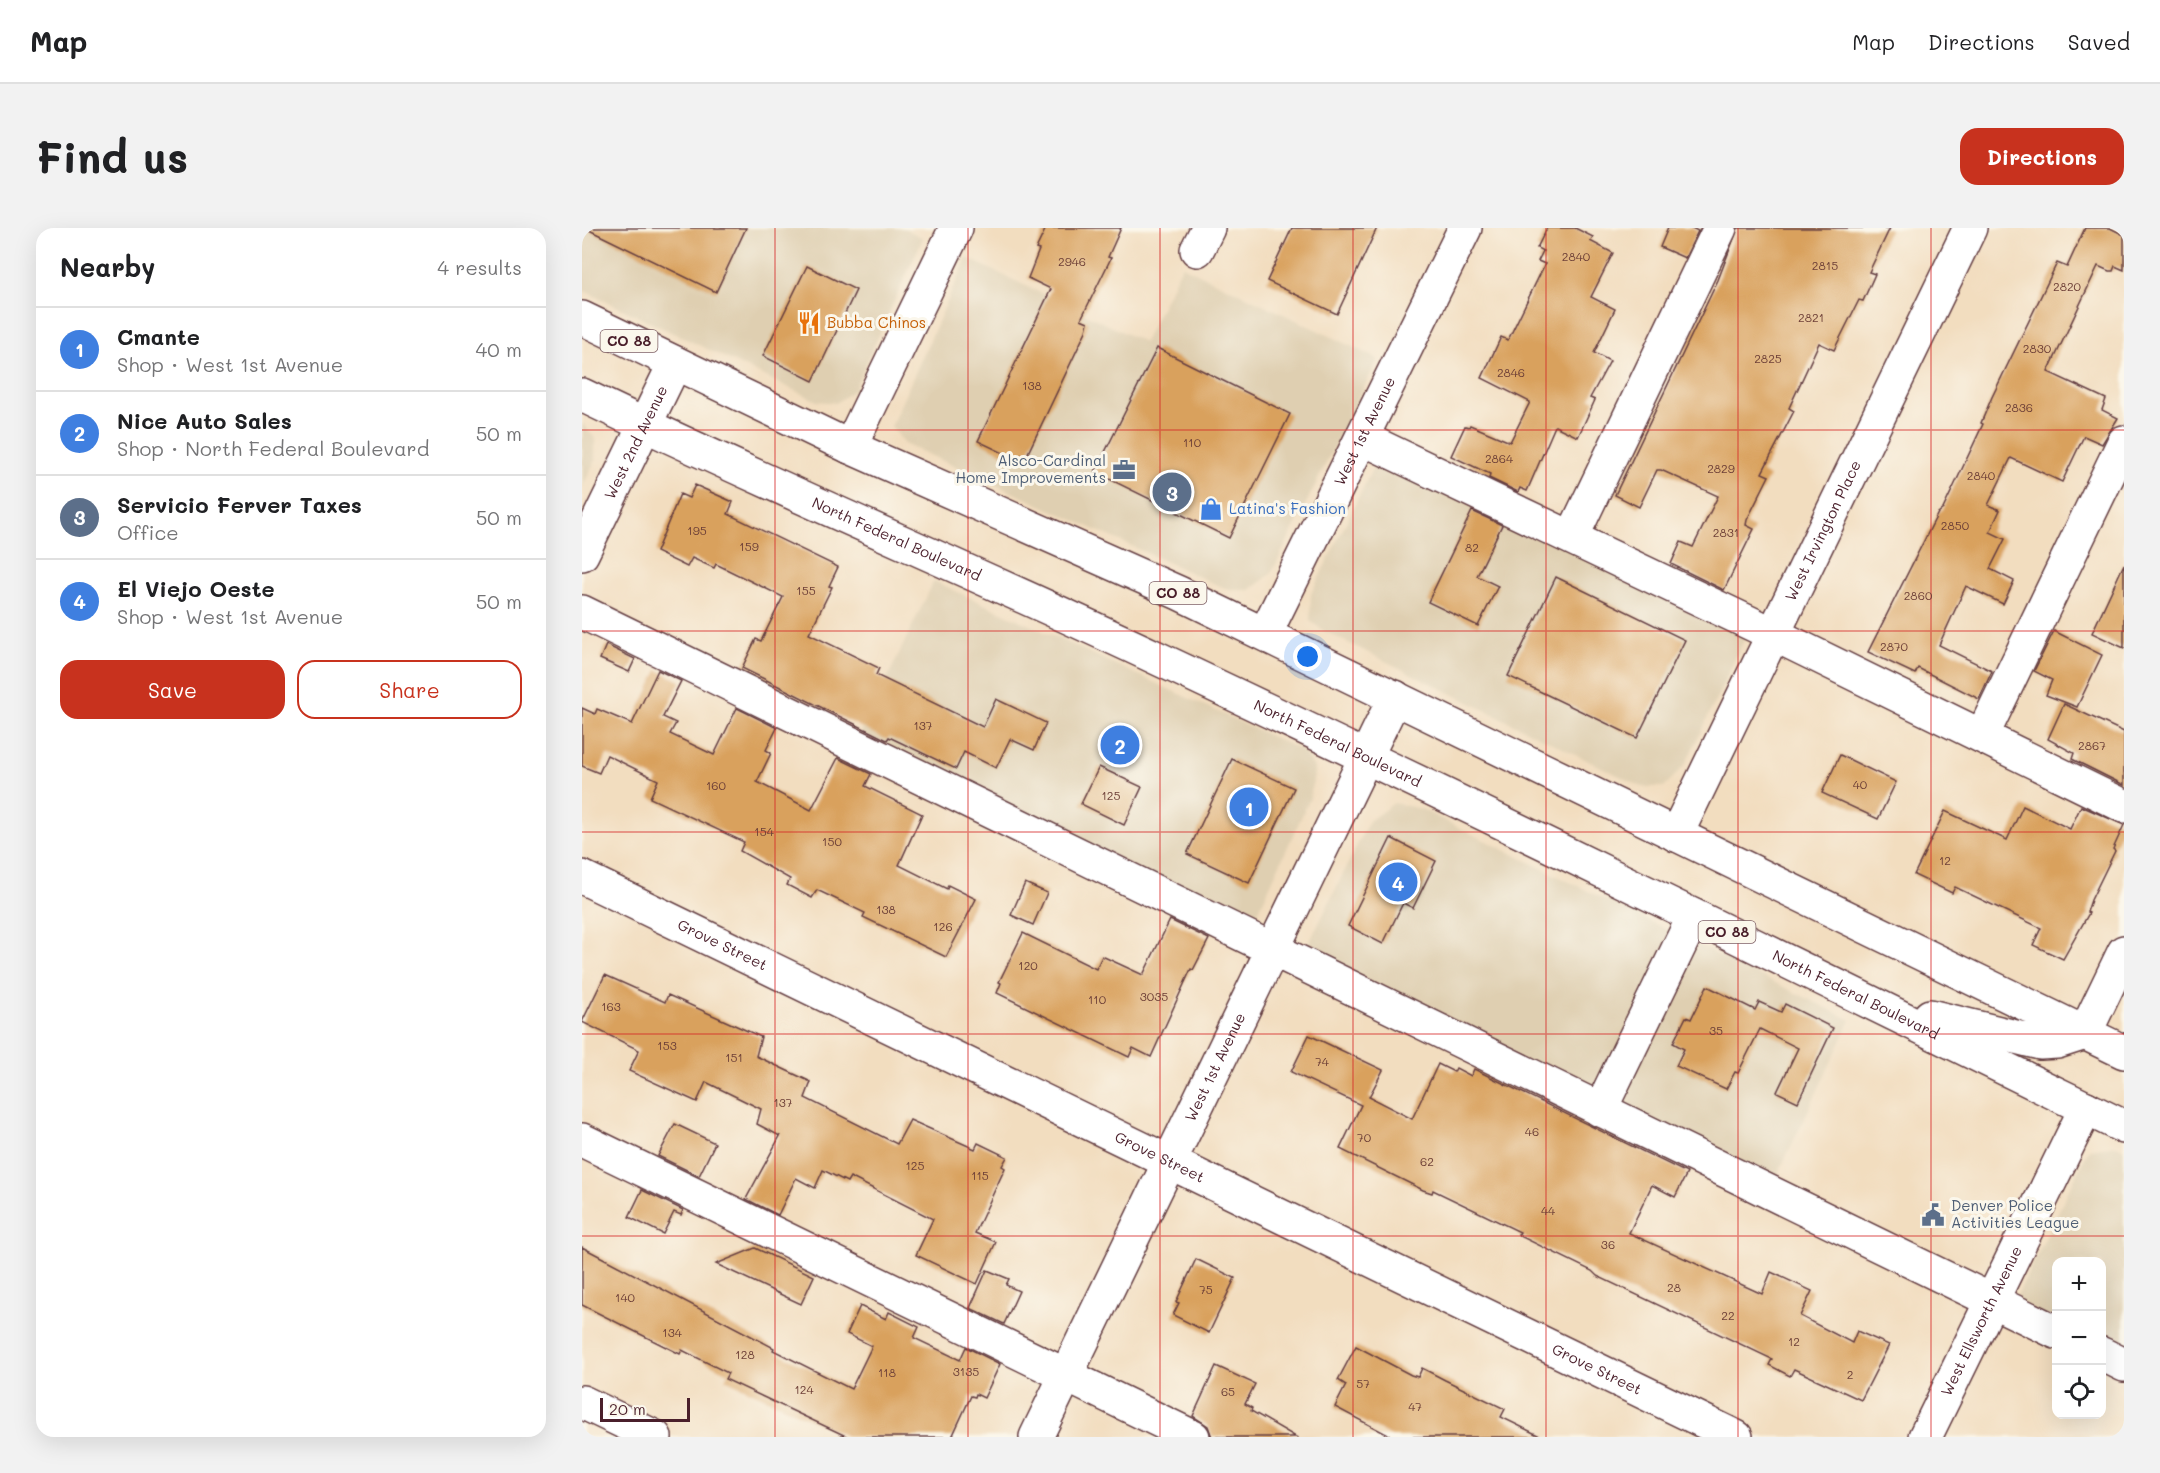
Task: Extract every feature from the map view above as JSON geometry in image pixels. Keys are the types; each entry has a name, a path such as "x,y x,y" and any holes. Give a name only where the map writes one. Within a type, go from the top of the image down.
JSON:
{"street":[{"path":"850,447 956,228"},
{"name":"West 1st Avenue","path":"1265,634 1465,228"},
{"path":"1572,537 1720,228"},
{"name":"West Irvington Place","path":"1676,835 1970,228"},
{"name":"CO 88","path":"582,318 850,447 1089,552 1265,634 2124,1052"},
{"name":"West 2nd Avenue","path":"582,554 675,363"},
{"name":"North Federal Boulevard","path":"582,395 1051,608 1367,756 2086,1108"},
{"path":"1362,438 1773,634 2124,806"},
{"path":"1982,736 2124,442"},
{"path":"582,612 2052,1330"},
{"name":"West 1st Avenue","path":"1036,1437 1395,697"},
{"name":"Grove Street","path":"582,877 1736,1437"},
{"path":"1600,1110 1694,916"},
{"path":"1856,996 2040,1043 2057,1042 2085,1033 2124,952"},
{"name":"CO 88","path":"2086,1108 2124,1127"},
{"name":"West Ellsworth Avenue","path":"1925,1437 2086,1108"},
{"path":"582,1140 1193,1437"},
{"path":"2106,1356 2124,1365"},
{"path":"582,1402 655,1437"}],"shaded area":[{"path":"582,228 904,228 923,238 854,390 836,403 817,401 582,290"},
{"path":"967,258 1144,342 1182,266 1378,359 1271,574 1250,590 1229,590 905,444 891,426"},
{"path":"582,423 595,438 595,461 582,488"},
{"path":"1388,437 1756,615 1685,765 1664,787 1642,787 1324,631 1310,621 1311,594"},
{"path":"934,581 1303,751 1315,769 1310,798 1244,943 851,753"},
{"path":"1394,803 1421,809 1851,1020 1766,1199 1297,968 1369,821"},
{"path":"2117,1145 2124,1149 2124,1373 2106,1364 2106,1257 2052,1257 2052,1338 2007,1316 2089,1149"}],"building":[{"path":"585,228 746,228 716,292"},
{"path":"1046,228 1121,228 1108,257 1111,258 1081,319 1088,322 1086,331 1026,457 1021,455 1018,460 978,441 1051,289 1028,278 1039,250 1036,249"},
{"path":"1292,228 1377,228 1337,314 1267,281"},
{"path":"1547,228 1575,228 1593,237 1590,241 1613,253 1591,297 1615,309 1594,353 1610,361 1590,398 1595,400 1578,437 1555,426 1527,491 1520,488 1518,492 1489,478 1490,474 1451,456 1465,426 1470,425 1510,442 1530,402 1482,378 1501,337 1508,340 1545,264 1538,261 1543,251 1537,248"},
{"path":"1668,228 1692,228 1698,231 1685,258 1660,247"},
{"path":"1738,228 1890,228 1869,272 1875,274 1863,301 1859,300 1834,350 1819,343 1789,408 1794,411 1762,473 1769,476 1747,520 1746,525 1754,529 1724,590 1671,564 1681,542 1693,547 1718,496 1661,470 1657,470 1639,507 1615,495 1718,280"},
{"path":"2085,228 2110,228 2124,235 2124,270 2115,266 2113,271 2109,271 2098,266 2048,372 2106,399 2102,410 2118,418 2102,444 2084,436 2062,482 2011,458 1988,505 2000,510 1990,532 2005,539 1990,569 2014,581 2003,604 1966,586 1939,645 1992,671 1979,699 1918,668 1915,674 1868,652 1938,513 1943,509 1983,424 1981,423 1992,397 2057,263 2067,267"},
{"path":"807,266 856,290 813,381 763,356"},
{"path":"1157,348 1290,414 1229,538 1095,472"},
{"path":"695,485 733,502 728,514 838,567 829,586 832,587 809,634 879,668 876,675 983,727 996,699 1046,723 1034,750 1010,739 996,768 964,752 956,769 889,737 887,740 742,668 756,639 761,641 783,597 716,564 714,568 692,558 687,567 656,552 680,494 689,498"},
{"path":"1472,511 1502,525 1477,576 1498,586 1478,626 1428,602"},
{"path":"2124,564 2124,648 2092,633"},
{"path":"1556,577 1685,640 1637,738 1508,676"},
{"path":"2054,631 2102,655 2077,707 2046,695 2052,680 2034,671"},
{"path":"606,645 635,659 629,672 600,659"},
{"path":"658,670 681,681 663,717 676,723 670,734 714,755 737,708 777,728 766,750 771,753 757,782 811,810 838,758 871,774 865,786 922,814 899,865 947,889 948,885 976,899 946,957 863,917 865,913 817,890 812,898 787,885 790,879 740,851 744,842 650,798 658,780 607,755 599,773 582,766 582,708 595,714 597,709 632,724"},
{"path":"2064,704 2124,732 2124,785 2072,759 2074,753 2048,739"},
{"path":"1840,755 1896,782 1878,819 1822,793"},
{"path":"1232,759 1294,788 1249,883 1187,854"},
{"path":"1099,767 1142,787 1124,825 1081,804"},
{"path":"2023,806 2070,829 2081,806 2124,825 2113,849 2115,851 2091,900 2087,912 2089,913 2063,959 2033,945 2041,928 1955,887 1952,893 1914,875 1945,811 2007,840"},
{"path":"1391,838 1436,861 1413,908 1403,903 1383,944 1348,926"},
{"path":"1025,883 1047,893 1033,925 1011,915"},
{"path":"1170,920 1209,939 1193,970 1191,969 1151,1057 1133,1048 1129,1057 997,993 1001,983 999,982 1023,933 1096,969 1102,956 1143,975"},
{"path":"605,975 665,1002 668,995 761,1037 756,1056 811,1082 805,1098 897,1144 910,1120 975,1149 978,1143 1007,1157 1002,1166 1005,1168 975,1233 996,1242 977,1284 916,1255 933,1219 850,1177 847,1182 823,1170 815,1188 796,1178 778,1215 746,1199 780,1136 757,1124 761,1109 706,1082 697,1102 629,1071 639,1050 582,1022"},
{"path":"1707,986 1755,1010 1759,1002 1781,1012 1785,1004 1833,1028 1798,1102 1777,1092 1798,1048 1760,1029 1738,1073 1735,1072 1726,1089 1676,1066 1684,1049 1673,1043 1686,1017 1691,1019"},
{"path":"1309,1035 1383,1070 1369,1097 1412,1119 1438,1064 1454,1072 1456,1068 1471,1076 1474,1069 1687,1173 1675,1197 1652,1185 1629,1233 1762,1294 1771,1272 1812,1291 1800,1316 1852,1343 1857,1331 1889,1345 1861,1400 1794,1369 1790,1376 1769,1365 1772,1359 1597,1276 1592,1271 1518,1235 1520,1232 1433,1190 1432,1193 1423,1190 1340,1149 1361,1105 1291,1072"},
{"path":"675,1124 715,1143 699,1176 658,1156"},
{"path":"642,1190 683,1210 681,1215 674,1212 663,1234 629,1217"},
{"path":"582,1247 774,1348 773,1350 851,1389 872,1346 847,1334 860,1306 886,1319 889,1312 919,1327 914,1338 960,1360 966,1347 1000,1364 984,1398 976,1394 975,1397 971,1396 952,1437 848,1437 725,1379 728,1373 682,1350 680,1354 582,1305"},
{"path":"755,1248 814,1276 801,1304 716,1264"},
{"path":"1196,1259 1235,1278 1209,1333 1173,1315 1179,1303 1176,1302"},
{"path":"987,1270 1009,1279 1006,1285 1019,1291 1004,1324 970,1308"},
{"path":"1356,1346 1411,1375 1418,1377 1422,1368 1505,1409 1501,1417 1542,1437 1392,1437 1335,1407 1346,1385 1338,1380"},
{"path":"1216,1366 1255,1384 1245,1404 1252,1408 1251,1411 1296,1437 1212,1437 1208,1426 1193,1416"}],"place":[{"name":"Bubba Chinos","path":"809,323"},
{"name":"Alsco-Cardinal Home Improvements","path":"1124,470"},
{"name":"Servicio Ferver Taxes","path":"1172,492"},
{"name":"Latina's Fashion","path":"1211,509"},
{"name":"Nice Auto Sales","path":"1120,745"},
{"name":"Cmante","path":"1249,807"},
{"name":"El Viejo Oeste","path":"1398,882"},
{"name":"Denver Police Activities League","path":"1933,1215"}]}
